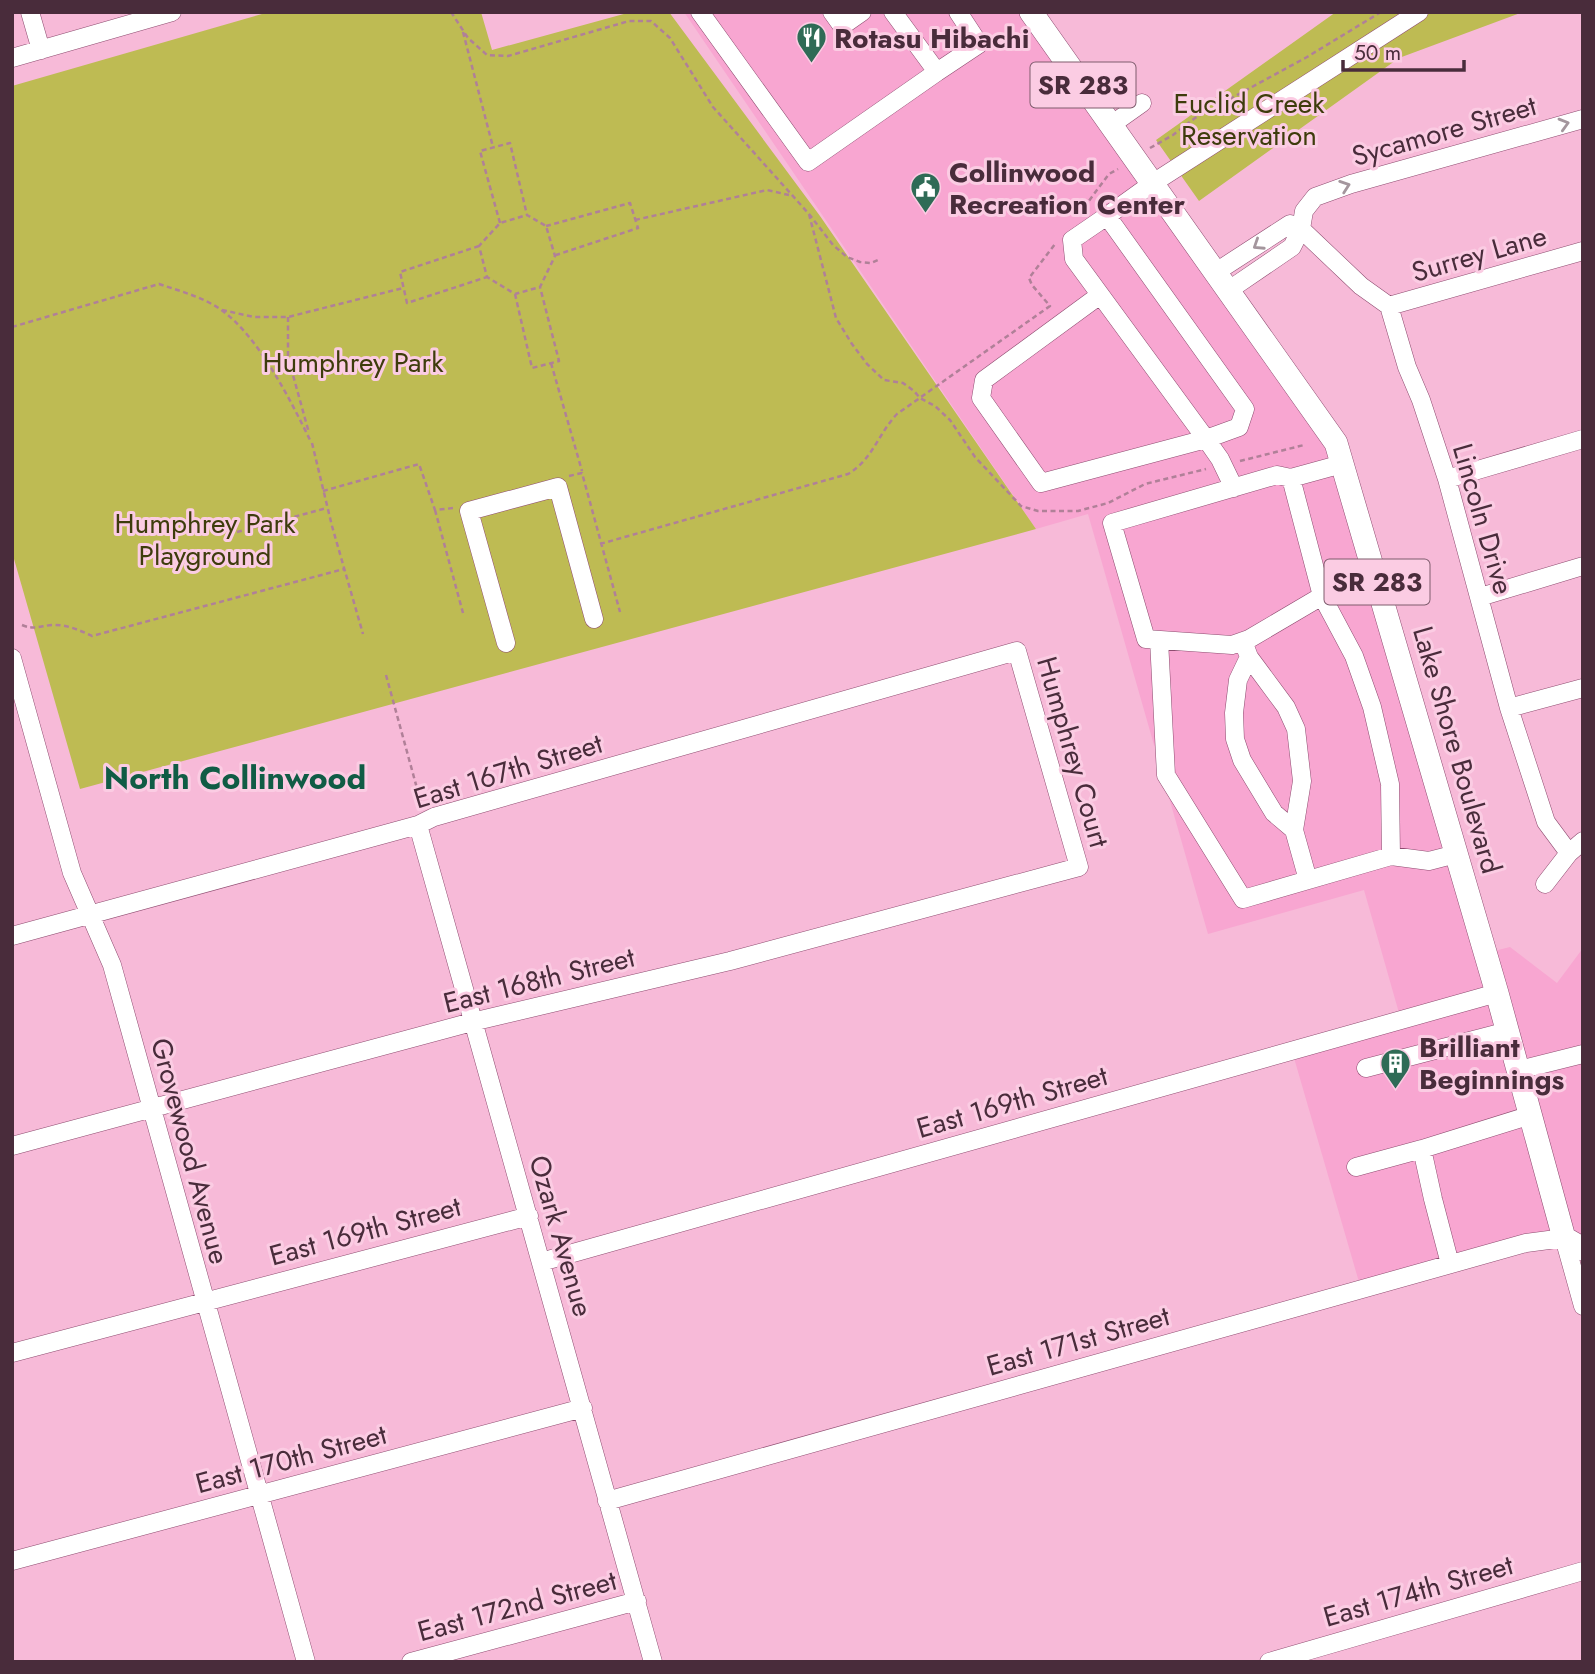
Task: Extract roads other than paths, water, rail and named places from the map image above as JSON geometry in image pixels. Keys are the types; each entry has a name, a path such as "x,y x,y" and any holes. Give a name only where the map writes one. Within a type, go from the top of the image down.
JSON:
{"main road":[{"name":"Lake Shore Boulevard","path":"1031,12 1336,443 1531,1115 1573,1244"}],"street":[{"path":"30,12 41,50"},
{"path":"12,58 172,12"},
{"path":"699,12 808,163 979,44 958,12"},
{"path":"832,12 842,26 862,12"},
{"path":"893,12 937,72"},
{"path":"1234,488 1214,467 1206,439 1074,259 1072,240 1153,183 1419,12"},
{"path":"1111,125 1142,103"},
{"name":"Sycamore Street","path":"1301,229 1304,211 1315,197 1351,184 1583,119"},
{"path":"1100,295 984,380 981,398 1041,483 1206,439 1239,427 1245,408 1107,216"},
{"path":"1223,281 1290,224 1301,229 1361,286 1389,306"},
{"name":"Surrey Lane","path":"1389,306 1583,251"},
{"name":"Lincoln Drive","path":"1389,306 1407,367 1447,479 1509,708 1546,822 1576,847"},
{"path":"1447,479 1583,439"},
{"path":"1308,880 1294,830 1302,781 1296,729 1286,707 1246,649 1232,645 1146,639 1112,523 1277,475 1291,478 1342,464"},
{"path":"1291,478 1322,596 1354,656 1372,707 1390,783 1391,856"},
{"path":"506,643 469,511 558,487 594,619"},
{"path":"1480,597 1583,566"},
{"path":"1294,830 1274,813 1242,760 1235,739 1234,713 1238,680 1246,649 1322,596 1376,579"},
{"path":"1159,640 1166,775 1243,899 1391,856 1429,861 1457,854"},
{"name":"East 167th Street","path":"12,936 418,825 434,817 1017,651"},
{"name":"Humphrey Court","path":"1017,651 1079,867"},
{"name":"Grovewood Avenue","path":"12,658 72,873 112,965 306,1662"},
{"path":"1509,708 1583,688"},
{"name":"Ozark Avenue","path":"418,825 653,1662"},
{"path":"1545,884 1576,847"},
{"name":"East 168th Street","path":"12,1146 472,1022 730,961 1079,867"},
{"name":"East 169th Street","path":"541,1262 1497,993"},
{"path":"1366,1068 1508,1031"},
{"path":"1519,1070 1583,1054"},
{"path":"1356,1167 1531,1115"},
{"path":"1422,1149 1450,1264"},
{"name":"East 169th Street","path":"12,1353 529,1216"},
{"name":"East 171st Street","path":"607,1501 1526,1242 1573,1244"},
{"path":"1573,1244 1583,1306"},
{"name":"East 170th Street","path":"12,1561 583,1408"},
{"name":"East 174th Street","path":"1269,1662 1583,1571"},
{"name":"East 172nd Street","path":"411,1662 636,1601"}],"place":[{"name":"Rotasu Hibachi","path":"811,65"},
{"name":"Collinwood Recreation Center","path":"926,215"},
{"name":"Brilliant Beginnings","path":"1396,1090"}],"district":[{"name":"North Collinwood","path":"235,778"}],"park label":[{"name":"Euclid Creek Reservation","path":"1249,119"},
{"name":"Humphrey Park","path":"353,362"},
{"name":"Humphrey Park Playground","path":"205,539"}]}
